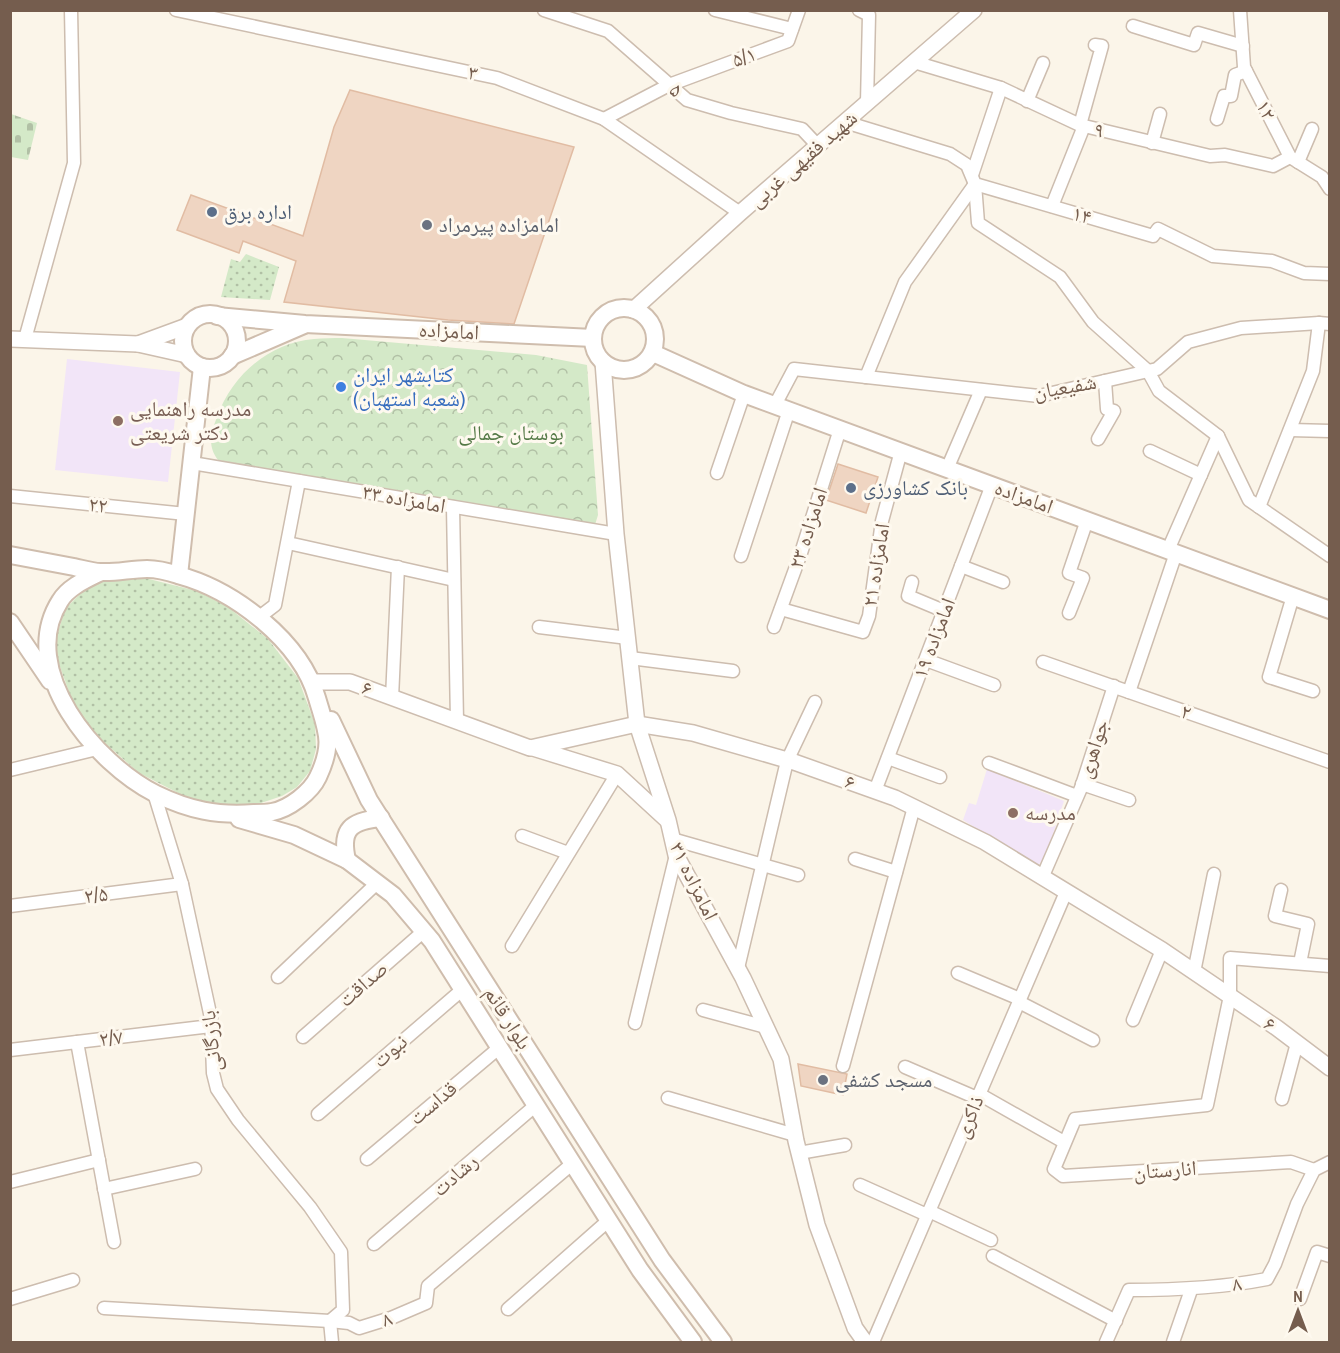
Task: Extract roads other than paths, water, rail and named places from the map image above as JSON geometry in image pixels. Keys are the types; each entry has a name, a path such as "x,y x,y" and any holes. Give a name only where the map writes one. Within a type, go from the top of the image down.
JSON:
{"main road":[{"path":"624,308 633,309 648,319 653,327 656,336 653,353 639,367 630,370 611,368 595,351 593,338 596,327 607,313 624,308"},
{"path":"232,356 237,340 231,325 217,316 201,316 187,326 183,343 187,355 194,364 202,367 219,367 232,356 305,324"},
{"name":"امامزاده","path":"217,316 305,324 593,338"},
{"name":"امامزاده","path":"653,353 744,394 1329,609"},
{"path":"179,575 202,367"},
{"path":"10,555 100,572 148,569 179,575 221,591 274,630 297,657 313,682 329,739 325,763 314,785 295,801 274,812 227,815 187,807 154,793 97,749 78,727 10,622"},
{"path":"57,692 46,646 51,622 60,600 79,584 100,572"},
{"name":"بلوار قائم","path":"313,682 369,800 662,1260 723,1342"},
{"name":"بلوار قائم","path":"227,815 294,835 347,860 393,895 432,941 640,1270 687,1339"},
{"path":"347,860 344,846 346,834 352,826 361,821 381,818"}],"street":[{"path":"71,10 74,163 18,339 138,344 187,355"},
{"name":"۳","path":"176,10 497,78 604,119 740,213"},
{"name":"۵","path":"544,10 608,31 687,100 731,113 802,129 818,146"},
{"path":"715,10 792,29"},
{"name":"۵/۱","path":"669,85 788,41 799,10"},
{"name":"شهید فقیهی غربی","path":"633,309 974,10"},
{"name":"۱۲","path":"1240,10 1246,71 1294,160 1322,177 1329,189"},
{"path":"866,12 867,103"},
{"path":"1132,26 1194,45 1198,33 1243,46"},
{"path":"1052,206 1082,126 1102,46 1095,45"},
{"name":"۹","path":"914,62 1000,88 1082,126 1210,156 1225,155 1273,166 1294,160"},
{"path":"1027,101 1043,63"},
{"path":"1217,119 1224,96 1232,96 1235,75 1246,71"},
{"path":"604,119 669,85"},
{"path":"866,377 905,282 973,179 1000,88"},
{"path":"1152,143 1160,114"},
{"name":"۱۴","path":"845,122 950,154 967,165 973,179 1052,206 1153,236 1158,229 1213,256 1272,261 1304,273 1329,274"},
{"path":"1294,160 1312,129"},
{"path":"973,179 978,223 1060,277 1093,322 1148,371 1159,391 1218,436 1249,500 1329,556"},
{"path":"1259,507 1313,371 1324,323"},
{"name":"شفیعیان","path":"782,407 794,369 1039,396 1157,369 1188,342 1241,328 1324,323"},
{"path":"138,344 187,326"},
{"name":"امامزاده ۳۱","path":"603,362 616,534 637,724 668,820 676,855 738,968 781,1059 799,1153 818,1225 855,1328 866,1342"},
{"path":"1098,439 1114,411 1107,409 1105,381"},
{"path":"947,469 981,390"},
{"path":"717,472 744,394"},
{"path":"741,556 782,407"},
{"name":"امامزاده ۲۳","path":"774,627 801,553 840,429"},
{"path":"1290,430 1329,431"},
{"path":"1129,692 1172,551 1218,436"},
{"path":"1150,450 1201,475"},
{"name":"امامزاده ۲۱","path":"781,609 863,632 869,616 882,521 901,451"},
{"name":"امامزاده ۳۳","path":"192,463 616,534"},
{"path":"258,618 275,605 299,481"},
{"name":"امامزاده ۱۹","path":"876,791 992,485"},
{"name":"۲۲","path":"10,496 186,514"},
{"path":"453,507 457,721"},
{"path":"1069,613 1083,578 1069,573 1087,520"},
{"path":"288,543 454,580"},
{"path":"961,566 1003,582"},
{"path":"392,698 398,567"},
{"path":"912,582 908,596 944,611"},
{"path":"1293,596 1269,677 1313,691"},
{"path":"539,627 628,638"},
{"path":"630,658 733,671"},
{"path":"926,660 994,686"},
{"name":"۲","path":"1043,662 1329,762"},
{"name":"۶","path":"313,682 350,682 530,747 637,724 693,734 787,761 876,791 985,842 1162,950 1297,1043 1329,1068"},
{"name":"جواهری","path":"1042,878 1080,790 1114,686"},
{"path":"738,968 787,761 815,702"},
{"path":"530,747 617,774 668,820"},
{"path":"10,770 97,749"},
{"path":"888,758 940,777"},
{"path":"989,763 1080,790 1129,800"},
{"path":"512,946 617,774"},
{"name":"بازرگانی","path":"154,793 182,884 211,1026 213,1073 217,1089 238,1120 310,1207 340,1252 343,1310 330,1321"},
{"path":"843,1066 914,807"},
{"path":"522,836 568,853"},
{"path":"672,839 798,875"},
{"path":"635,1023 676,855"},
{"path":"855,860 896,872"},
{"path":"1194,972 1214,874"},
{"path":"278,977 377,883"},
{"name":"۲/۵","path":"10,906 182,884"},
{"path":"1281,890 1275,916 1308,924 1300,963"},
{"name":"ذاکری","path":"873,1342 1065,892"},
{"name":"صداقت","path":"303,1037 424,931"},
{"path":"1133,1020 1162,950"},
{"path":"905,1067 978,1096 1065,1138 1075,1119 1207,1105 1230,996 1230,958 1329,966"},
{"path":"958,973 1019,1000 1093,1040"},
{"name":"نبوت","path":"318,1114 463,989"},
{"path":"703,1010 766,1027"},
{"name":"۲/۷","path":"10,1050 211,1026"},
{"path":"77,1042 114,1242"},
{"path":"1282,1099 1297,1043"},
{"name":"قداست","path":"367,1159 500,1047"},
{"path":"668,1098 795,1135"},
{"name":"رشادت","path":"374,1244 536,1105"},
{"name":"انارستان","path":"1065,1138 1054,1169 1063,1176 1291,1162 1314,1170"},
{"path":"799,1153 845,1145"},
{"path":"10,1182 99,1160"},
{"path":"1314,1170 1329,1162"},
{"name":"۸","path":"104,1308 330,1321 349,1323 359,1328 391,1318 426,1303 428,1286 573,1163"},
{"path":"104,1189 195,1169"},
{"name":"۸","path":"1106,1342 1129,1290 1191,1290 1267,1279 1275,1264 1297,1204 1314,1170"},
{"path":"860,1185 991,1240"},
{"path":"508,1309 609,1220"},
{"path":"1300,1299 1317,1252 1329,1256"},
{"path":"993,1256 1116,1321"},
{"path":"10,1299 73,1280"},
{"path":"1173,1342 1191,1290"},
{"path":"330,1321 332,1342"}],"place":[{"name":"اداره برق","path":"212,212"},
{"name":"امامزاده پیرمراد","path":"427,225"},
{"name":"کتابشهر ایران (شعبه استهبان)","path":"341,387"},
{"name":"مدرسه راهنمایی دکتر شریعتی","path":"118,421"},
{"name":"بانک کشاورزی","path":"851,488"},
{"name":"مدرسه","path":"1013,813"},
{"name":"مسجد کشفی","path":"823,1080"}],"park label":[{"name":"بوستان جمالی","path":"511,433"}]}
